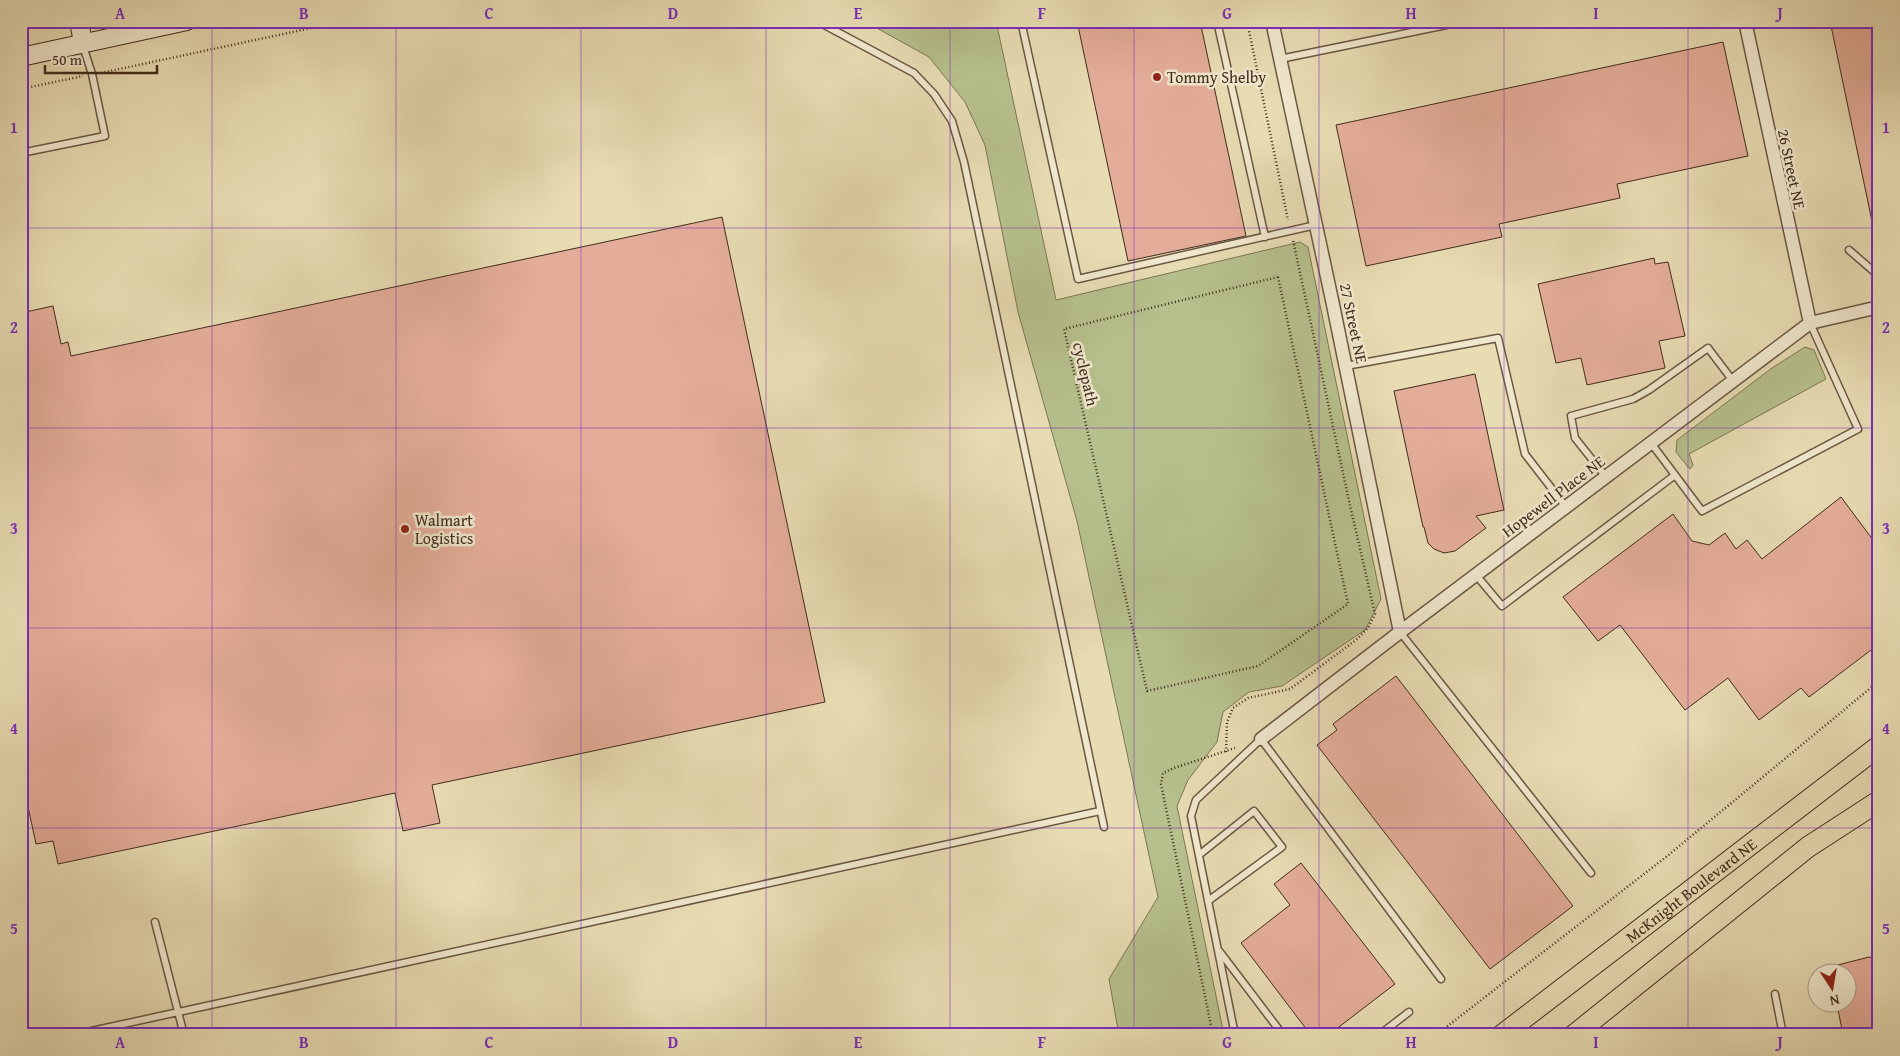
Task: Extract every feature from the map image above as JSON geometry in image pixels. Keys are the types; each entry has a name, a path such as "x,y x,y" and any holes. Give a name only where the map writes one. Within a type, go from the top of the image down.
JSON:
{"main road":[{"name":"McKnight Boulevard NE","path":"1502,1035 1879,746"},
{"path":"1574,1035 1808,847 1879,801"}],"street":[{"path":"79,21 83,43"},
{"path":"21,57 187,21"},
{"name":"27 Street NE","path":"1272,21 1346,366 1400,632"},
{"name":"26 Street NE","path":"1745,21 1810,323"},
{"name":"Hopewell Place NE","path":"1261,739 1810,323 1879,307"}],"lane":[{"path":"817,21 914,73 934,94 952,121 964,162 1104,826"},
{"path":"1021,21 1078,279 1316,225"},
{"path":"1217,21 1265,237"},
{"path":"1280,59 1466,21"},
{"path":"21,153 105,136 92,74 83,43"},
{"path":"1849,250 1879,276"},
{"path":"1652,443 1702,511 1858,429 1810,323"},
{"path":"1346,366 1498,338 1525,454 1566,507"},
{"path":"1606,477 1575,438 1571,416 1633,399 1649,390 1708,348 1733,381"},
{"path":"1476,575 1502,606 1675,475"},
{"path":"1400,632 1591,872"},
{"path":"1235,1035 1191,816 1196,800 1261,739 1441,978"},
{"path":"73,1035 1100,811"},
{"path":"1199,855 1254,811 1282,847 1208,901"},
{"path":"155,922 184,1035"},
{"path":"1218,951 1282,1035"},
{"path":"1775,994 1783,1035"},
{"path":"1379,1035 1409,1012"}],"path":[{"path":"21,89 344,21"},
{"path":"1226,752 1227,722 1234,708 1248,698 1290,690 1356,640 1368,628 1375,614 1284,204 1247,21"},
{"name":"cyclepath","path":"1278,277 1348,604 1258,666 1147,691 1064,329 1278,277"},
{"path":"1436,1035 1666,856 1879,682"}],"green space":[{"path":"864,21 996,21 1056,300 1300,242 1308,247 1381,599 1365,630 1282,686 1249,692 1223,712 1217,742 1188,780 1177,806 1224,1035 1119,1035 1109,979 1158,897 1077,521 1018,312 985,145 965,102 929,57"},
{"path":"1805,347 1814,350 1826,379 1689,454 1693,465 1690,469 1676,452 1677,440 1772,368"}],"building":[{"path":"1077,21 1200,21 1246,236 1128,261"},
{"path":"1830,21 1879,21 1879,226 1873,226"},
{"path":"1723,42 1748,156 1617,184 1620,198 1499,224 1502,237 1366,266 1336,125"},
{"name":"Walmart Logistics","path":"722,217 825,702 432,785 440,823 403,831 395,793 58,864 53,841 36,844 21,774 21,313 53,306 61,344 68,342 71,356"},
{"path":"1654,258 1655,264 1668,262 1685,336 1659,341 1665,368 1587,385 1581,358 1556,363 1538,284"},
{"path":"1475,374 1504,510 1476,516 1486,528 1455,551 1444,553 1434,549 1428,543 1423,527 1394,391"},
{"path":"1841,497 1879,548 1879,644 1809,697 1801,688 1759,720 1728,678 1685,710 1620,625 1598,641 1563,597 1673,514 1692,541 1709,545 1725,533 1736,549 1747,540 1762,559"},
{"path":"1396,676 1573,906 1490,969 1317,745 1337,730 1333,724"},
{"path":"1301,863 1395,984 1331,1033 1307,1030 1241,943 1290,905 1274,884"},
{"path":"1869,957 1879,959 1879,1035 1843,1035 1839,1014 1858,1014 1858,964 1842,964"}],"place":[{"name":"Tommy Shelby","path":"1157,77"},
{"name":"Walmart Logistics","path":"405,529"}]}
